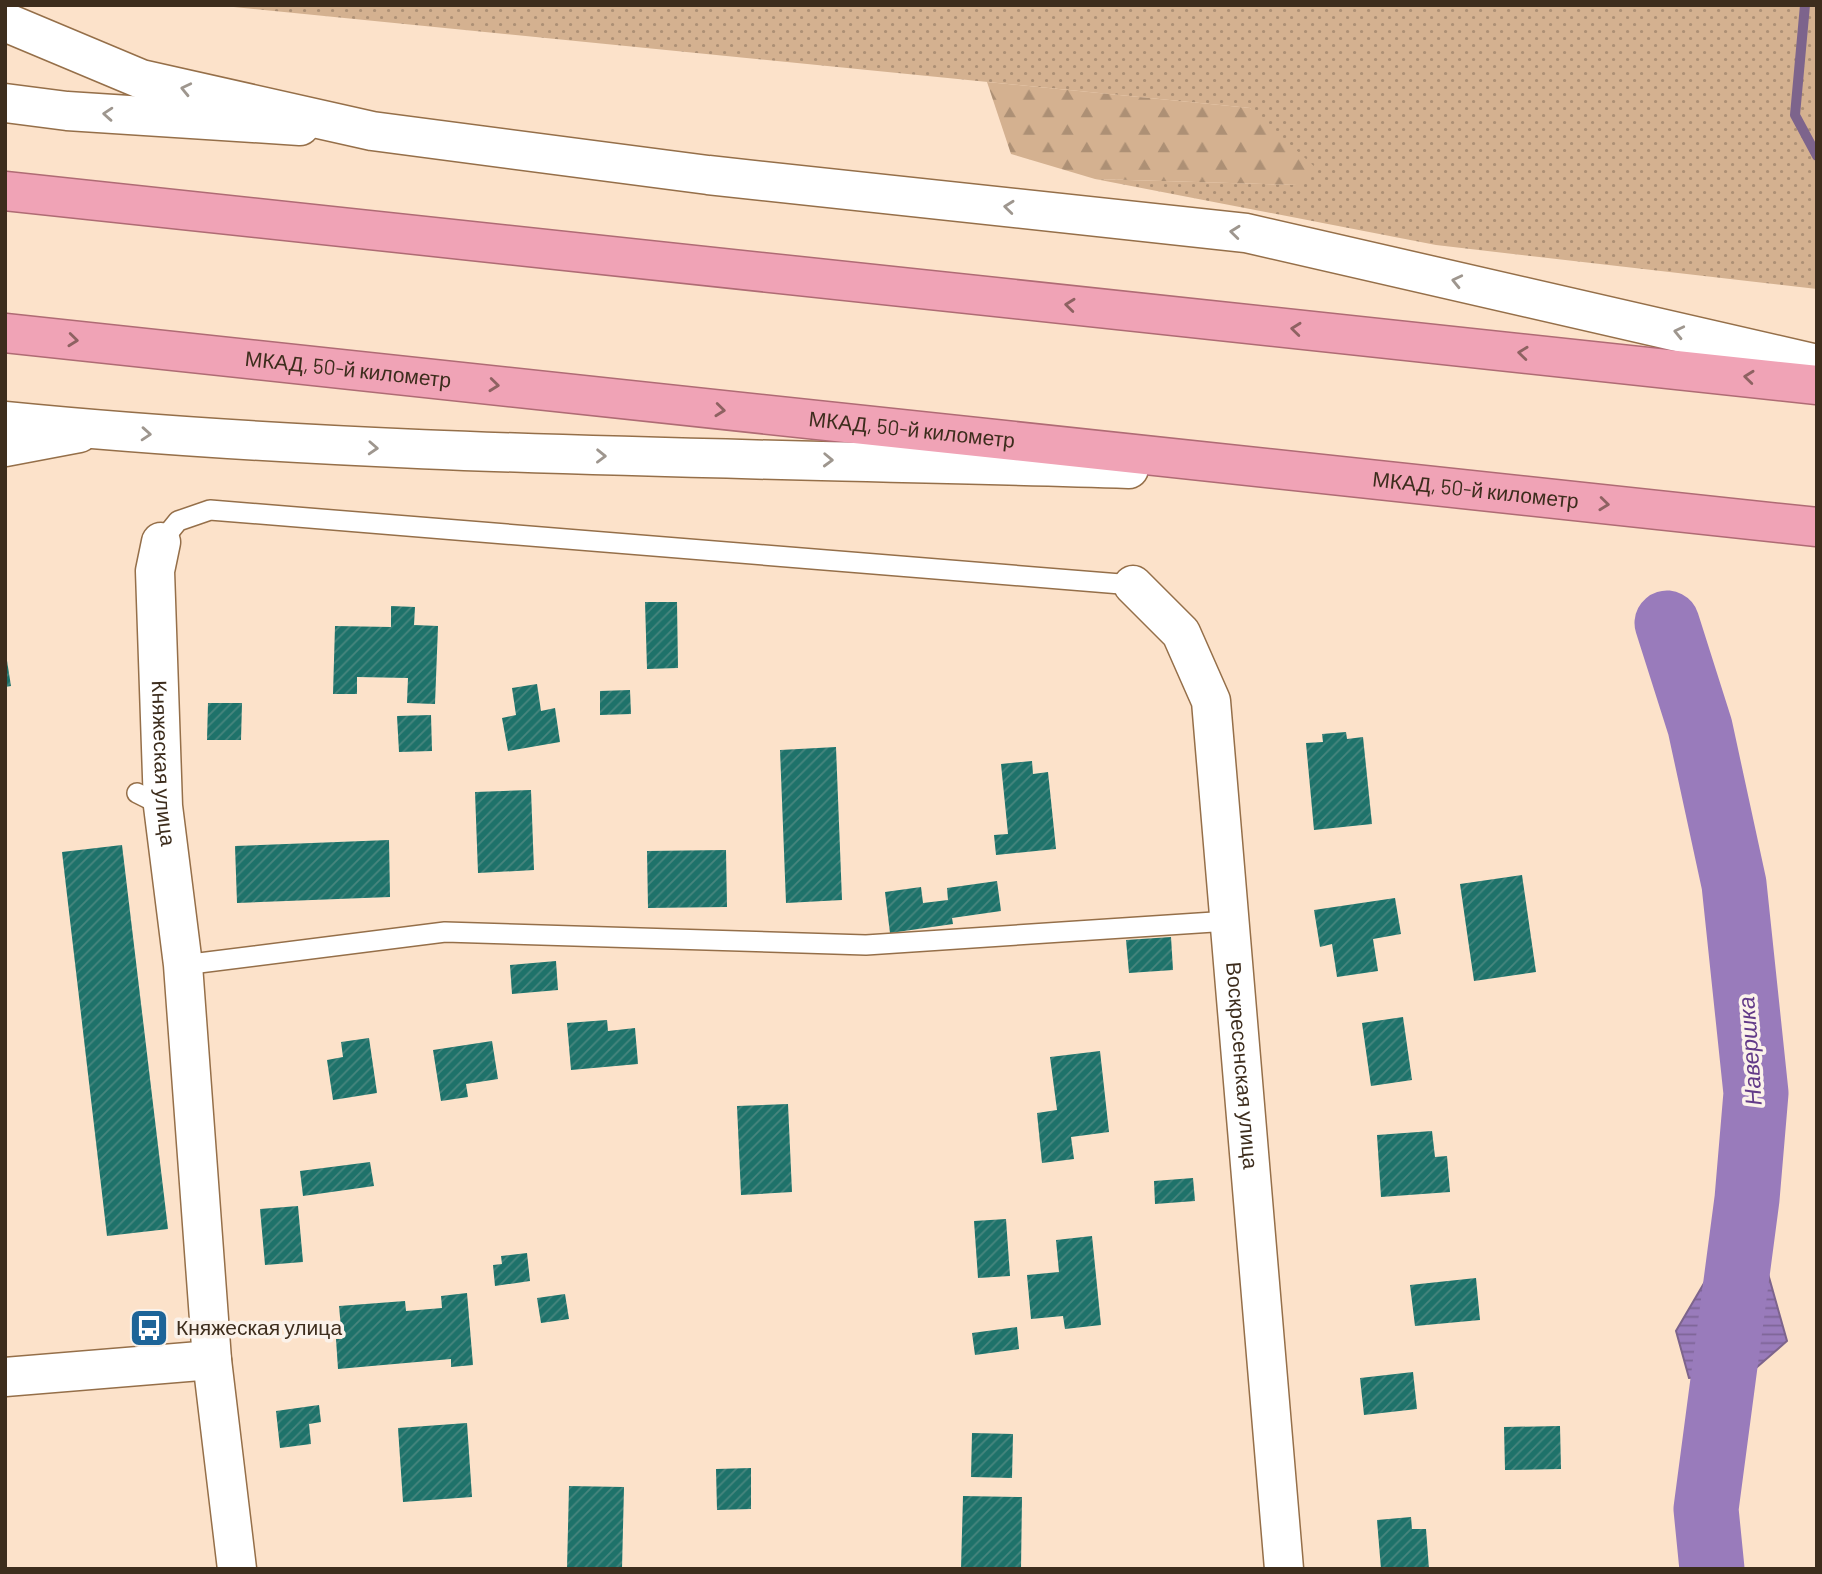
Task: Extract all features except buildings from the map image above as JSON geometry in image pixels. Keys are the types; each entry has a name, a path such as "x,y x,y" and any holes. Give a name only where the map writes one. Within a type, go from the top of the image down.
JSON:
{"highway":[{"path":"5,191 1817,384"},
{"name":"МКАД, 50-й километр","path":"5,333 1817,527"}],"main road":[{"path":"5,22 141,79 372,131"},
{"path":"5,103 67,111 372,131 708,175 1246,233 1817,364"},
{"path":"5,421 96,430 489,454 814,459 1330,475"},
{"path":"5,447 96,430"},
{"name":"Княжеская улица","path":"161,542 155,571 150,799 183,965 212,1360 237,1569"},
{"name":"Воскресенская улица","path":"1133,585 1181,632 1211,701 1283,1569"},
{"path":"5,1377 212,1360"}],"lane":[{"path":"161,542 178,521 210,510 1133,585"},
{"path":"183,965 445,932 866,945 1229,922"}],"green space":[{"path":"214,5 1817,5 1817,289 1436,245 1095,179 1297,185 1250,108"},
{"path":"987,82 1250,108 1317,169 1297,185 1095,179 1011,154"}],"shaded area":[{"path":"1734,1232 1765,1263 1787,1341 1749,1374 1689,1378 1676,1331"}],"waterway":[{"path":"1805,5 1795,115 1817,156"},
{"name":"Навершка","path":"1667,623 1700,727 1734,884 1756,1093 1747,1199 1706,1509 1712,1569"}],"place":[{"name":"Княжеская улица","path":"149,1328"}]}
